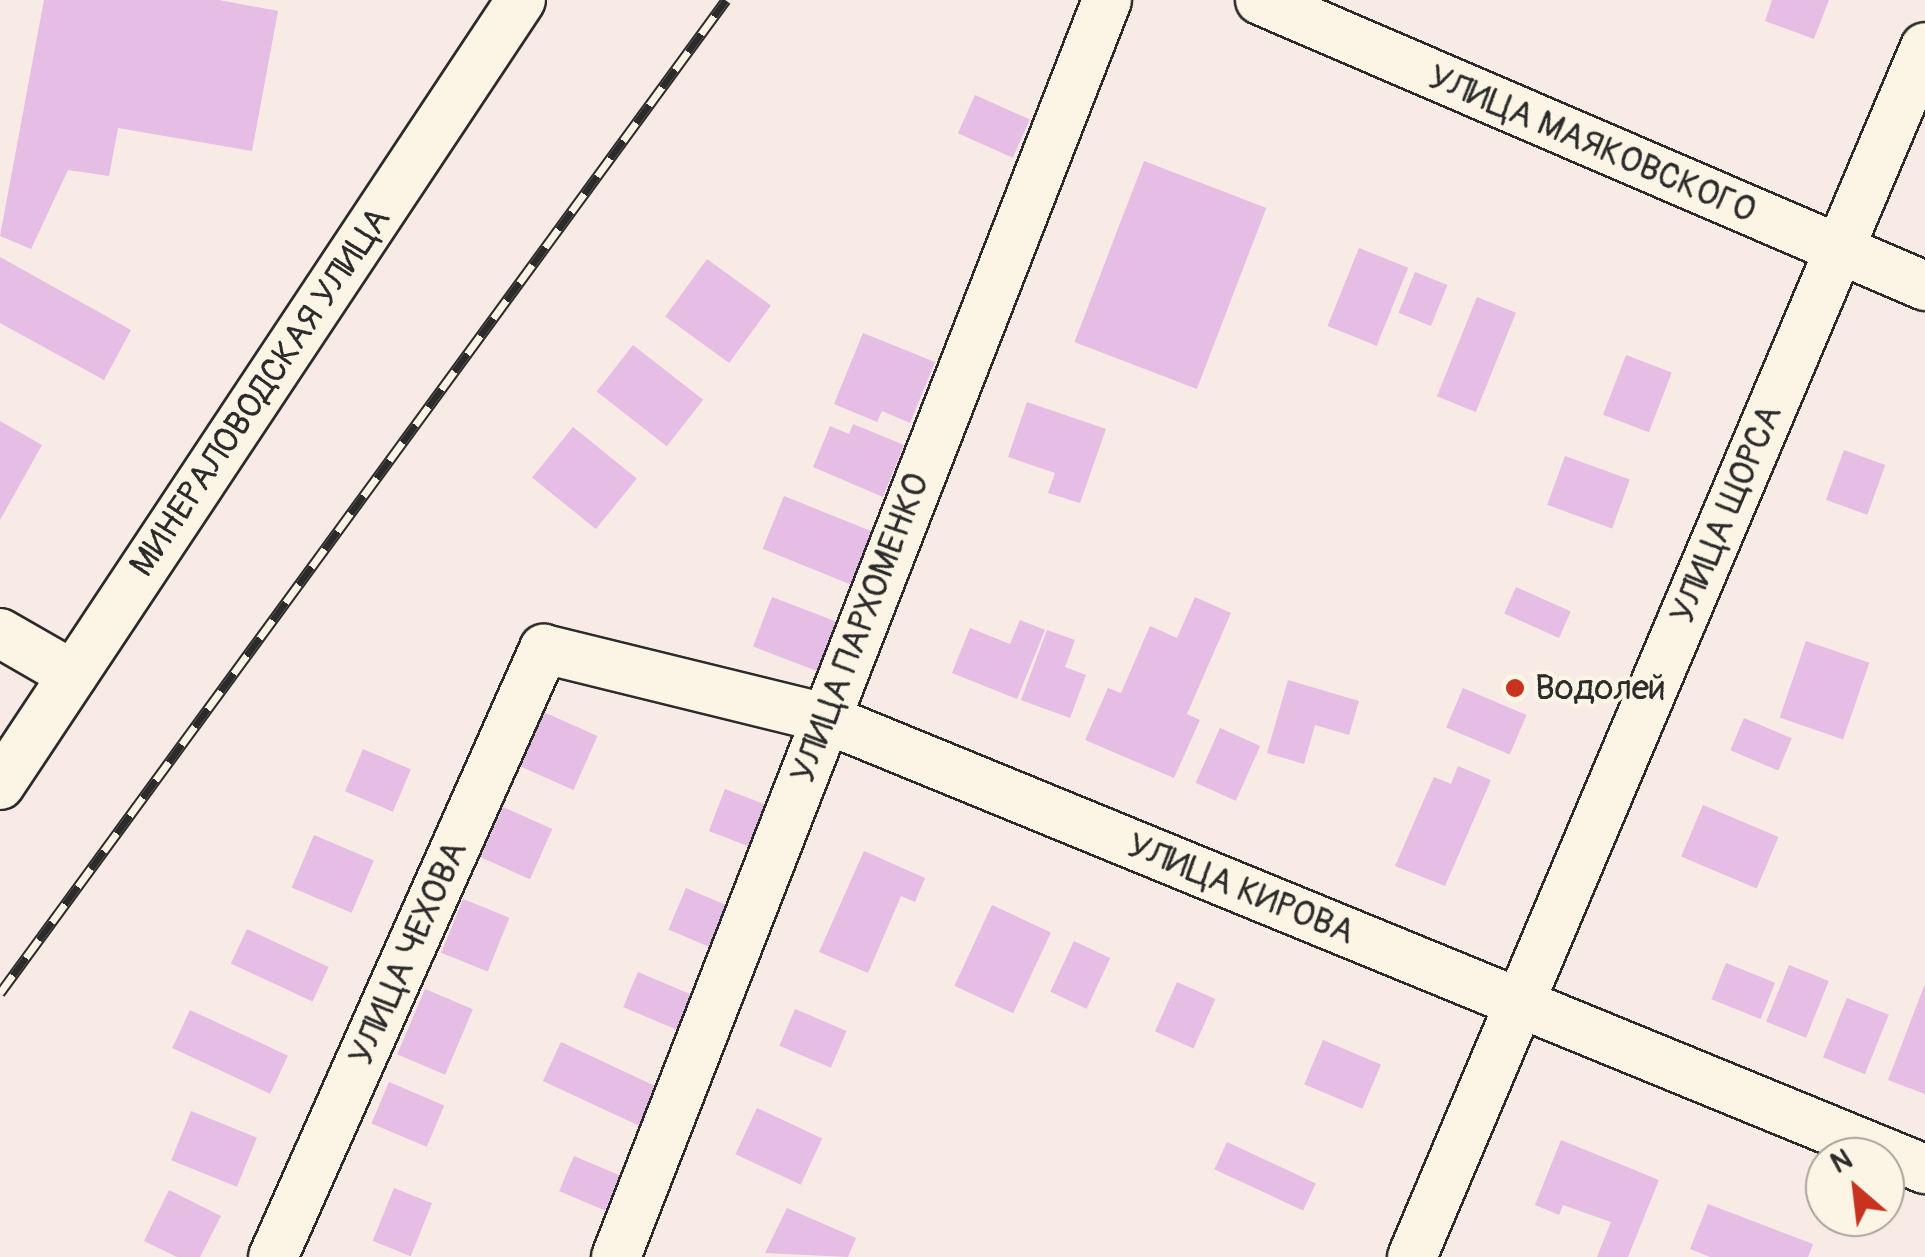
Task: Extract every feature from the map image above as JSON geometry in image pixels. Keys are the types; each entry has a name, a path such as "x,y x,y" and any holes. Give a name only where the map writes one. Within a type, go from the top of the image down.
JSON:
{"street":[{"name":"МИНЕРАЛОВОДСКАЯ УЛИЦА","path":"0,785 521,0"},
{"name":"УЛИЦА ПАРХОМЕНКО","path":"616,1257 1107,0"},
{"name":"УЛИЦА МАЯКОВСКОГО","path":"1260,0 1925,286"},
{"name":"УЛИЦА ЩОРСА","path":"1412,1257 1925,47"},
{"path":"0,633 73,675"},
{"name":"УЛИЦА КИРОВА","path":"544,649 824,718 1925,1169"},
{"name":"УЛИЦА ЧЕХОВА","path":"272,1257 544,649"}],"building":[{"path":"44,0 219,0 278,11 252,151 118,128 109,176 68,170 31,249 0,236"},
{"path":"1772,0 1829,0 1814,39 1765,21"},
{"path":"975,95 1030,119 1013,158 958,133"},
{"path":"1144,161 1266,208 1197,389 1074,342"},
{"path":"1359,248 1408,268 1377,346 1328,326"},
{"path":"0,257 131,330 104,380 0,323"},
{"path":"707,259 771,305 729,363 665,316"},
{"path":"1415,272 1447,285 1431,326 1399,313"},
{"path":"1477,297 1516,313 1476,412 1437,396"},
{"path":"863,333 935,362 910,423 882,411 877,422 834,404"},
{"path":"633,345 703,400 667,446 597,391"},
{"path":"1626,355 1672,373 1649,432 1603,415"},
{"path":"1027,402 1106,429 1080,503 1048,493 1055,473 1008,457"},
{"path":"0,421 42,445 0,520"},
{"path":"853,424 904,445 883,497 813,467 830,426 849,434"},
{"path":"573,427 637,479 596,529 532,478"},
{"path":"1844,450 1885,465 1867,515 1826,500"},
{"path":"1565,456 1630,480 1612,528 1547,505"},
{"path":"784,496 874,532 853,585 763,549"},
{"path":"1516,587 1571,611 1559,638 1504,613"},
{"path":"772,597 837,622 818,672 753,646"},
{"path":"1195,597 1231,613 1187,714 1200,720 1174,778 1085,740 1108,688 1121,693 1150,626 1177,638"},
{"path":"1020,620 1045,630 1017,699 952,673 970,628 1010,644"},
{"path":"1047,630 1075,640 1065,667 1086,675 1070,718 1021,700"},
{"path":"1806,641 1869,663 1843,739 1780,718"},
{"path":"1288,680 1359,701 1349,735 1315,725 1304,764 1267,753"},
{"path":"1463,688 1527,715 1510,755 1446,728"},
{"path":"539,710 597,736 573,790 515,764"},
{"path":"1744,718 1792,738 1778,771 1730,750"},
{"path":"1220,728 1260,746 1236,801 1196,783"},
{"path":"363,749 411,769 393,812 345,791"},
{"path":"1458,766 1491,780 1445,886 1395,866 1434,777 1451,784"},
{"path":"725,789 776,809 760,851 709,831"},
{"path":"1703,805 1778,837 1757,889 1681,857"},
{"path":"503,807 552,829 530,879 481,857"},
{"path":"314,835 374,860 352,913 292,887"},
{"path":"864,851 925,878 915,902 901,896 868,973 819,952"},
{"path":"686,888 735,909 717,950 668,929"},
{"path":"463,899 509,918 488,972 441,953"},
{"path":"992,905 1051,932 1013,1013 954,986"},
{"path":"247,929 329,967 313,1001 231,963"},
{"path":"1074,941 1110,958 1087,1009 1050,992"},
{"path":"1726,963 1775,983 1761,1019 1711,999"},
{"path":"1789,965 1829,981 1806,1038 1766,1022"},
{"path":"638,972 699,998 684,1033 623,1007"},
{"path":"1177,982 1215,999 1193,1048 1155,1031"},
{"path":"1925,984 1925,1094 1888,1080"},
{"path":"425,989 473,1009 445,1075 397,1054"},
{"path":"1847,998 1889,1015 1865,1074 1823,1057"},
{"path":"795,1009 847,1031 831,1068 779,1046"},
{"path":"190,1010 288,1056 270,1094 172,1048"},
{"path":"1323,1040 1381,1065 1362,1109 1304,1084"},
{"path":"561,1042 659,1088 641,1127 543,1081"},
{"path":"389,1082 444,1105 427,1147 371,1123"},
{"path":"757,1108 822,1138 801,1185 735,1154"},
{"path":"191,1111 257,1138 237,1187 171,1160"},
{"path":"1561,1140 1659,1180 1628,1257 1597,1257 1611,1222 1563,1205 1559,1215 1535,1205"},
{"path":"1227,1142 1316,1183 1303,1211 1214,1169"},
{"path":"574,1156 620,1176 605,1211 559,1191"},
{"path":"394,1188 432,1203 411,1256 373,1241"},
{"path":"169,1190 221,1216 200,1257 177,1257 144,1241"},
{"path":"1708,1204 1813,1244 1808,1257 1710,1257 1690,1249"},
{"path":"787,1208 856,1238 848,1257 765,1253"}],"railway":[{"path":"0,993 726,0"}],"place":[{"name":"Водолей","path":"1515,688"}]}
